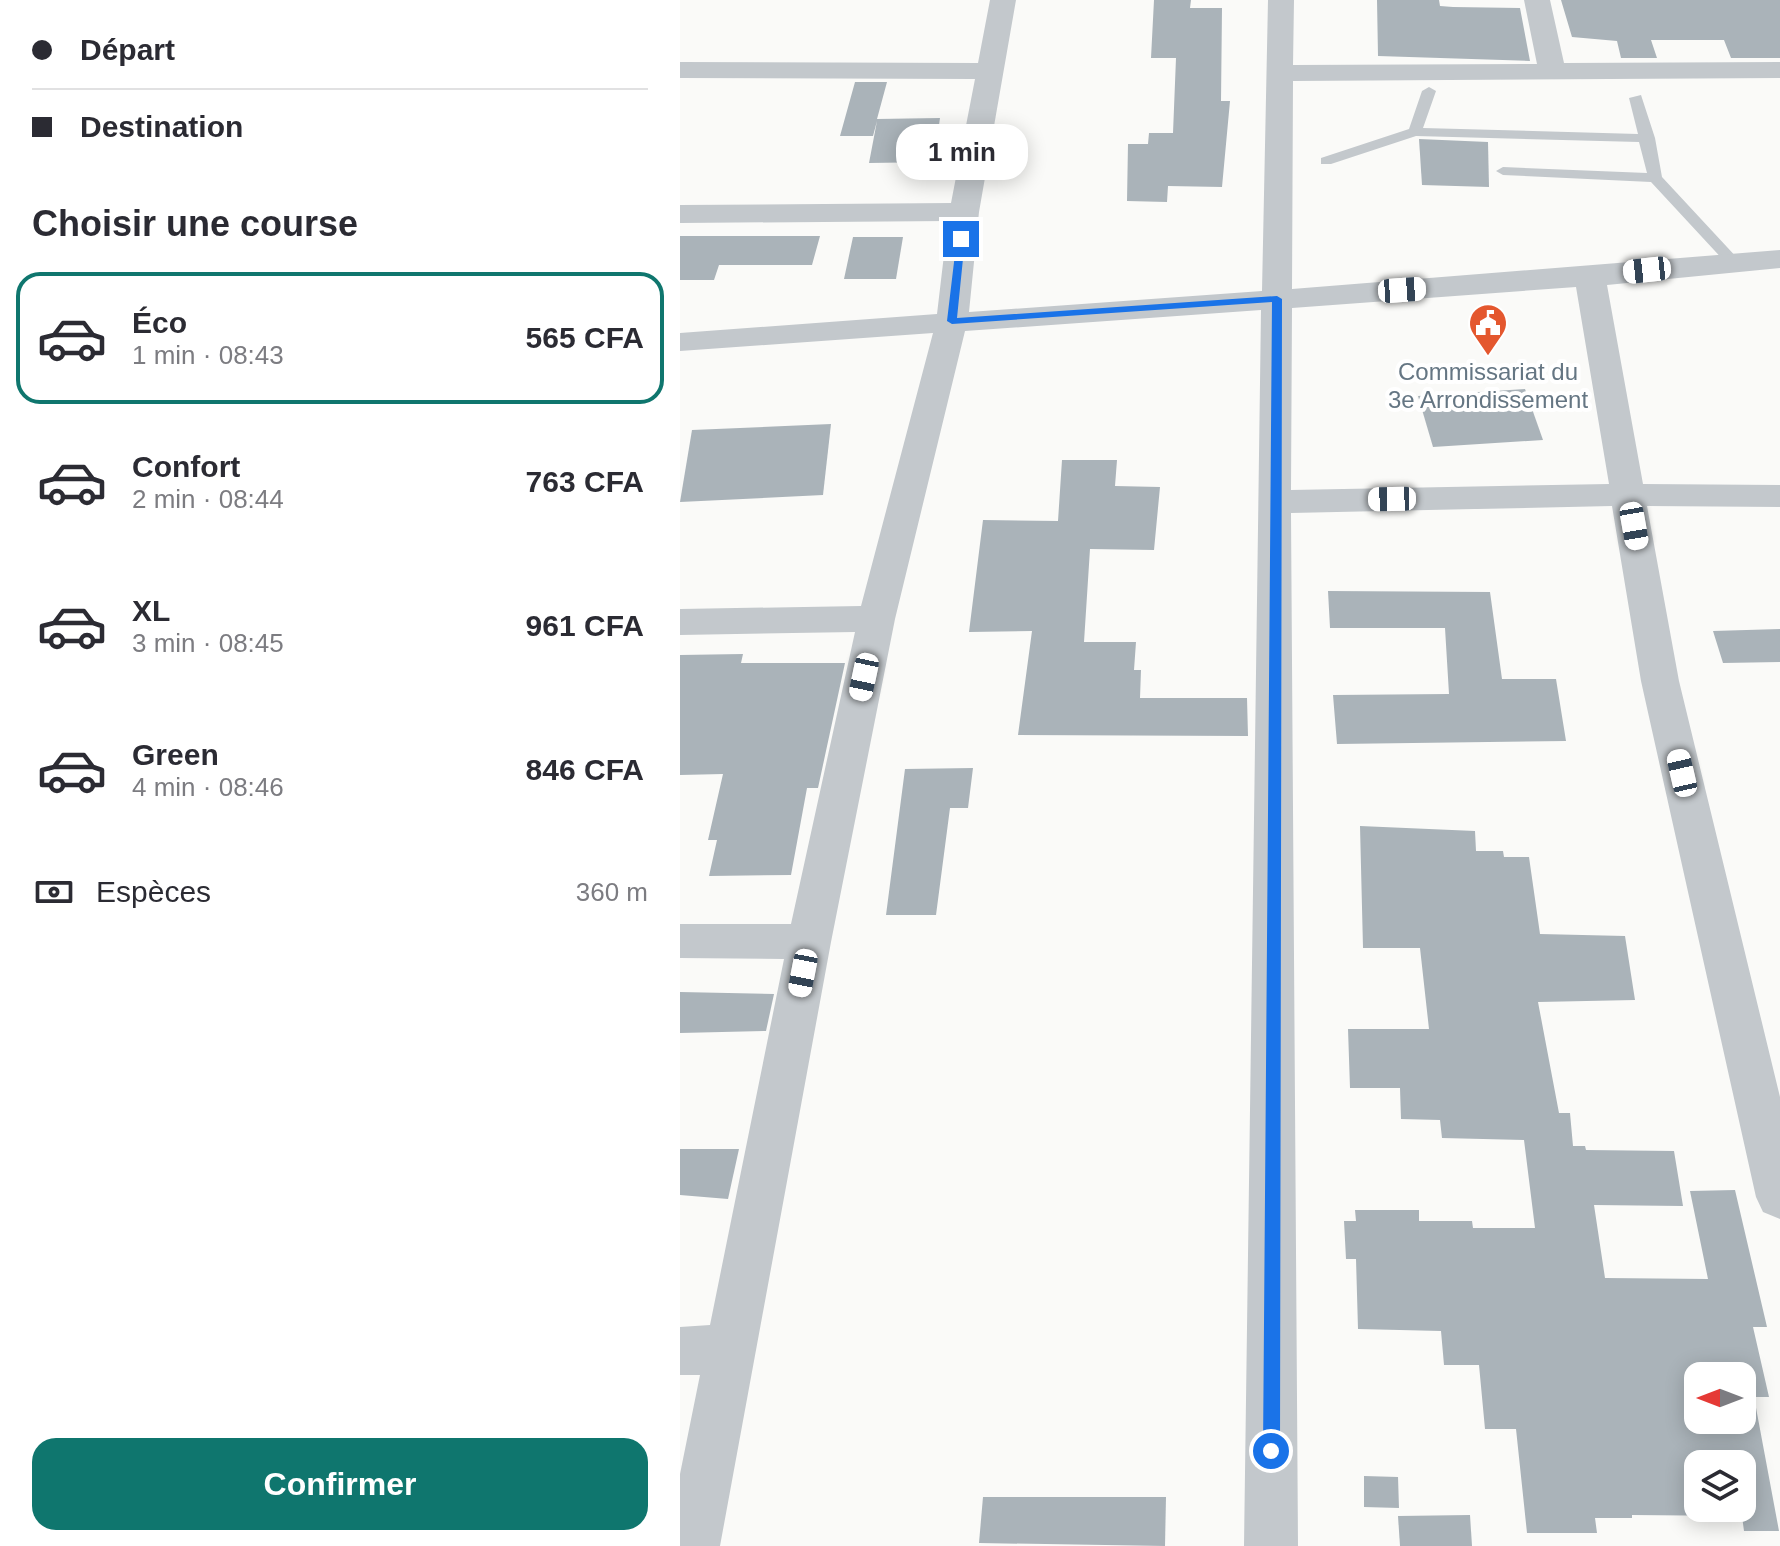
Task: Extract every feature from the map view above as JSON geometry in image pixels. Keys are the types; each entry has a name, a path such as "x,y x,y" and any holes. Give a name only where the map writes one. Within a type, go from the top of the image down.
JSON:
{"street":[{"path":"693,1546 809,942 876,619 952,321 964,212 1003,0"},
{"path":"1271,1546 1274,502 1283,73 1281,0"},
{"path":"1537,0 1552,71"},
{"path":"680,70 989,71"},
{"path":"1283,73 1780,70"},
{"path":"680,214 964,212"},
{"path":"680,342 1590,277 1732,261 1780,259"},
{"path":"1590,277 1660,681 1780,1197"},
{"path":"1274,502 1629,495 1780,496"},
{"path":"680,622 876,619"},
{"path":"680,941 809,942"},
{"path":"680,1351 729,1349"}],"lane":[{"path":"1415,132 1429,91"},
{"path":"1636,98 1648,138 1655,178 1732,261"},
{"path":"1326,161 1415,132 1648,138"},
{"path":"1503,171 1655,178"}],"building":[{"path":"1154,0 1191,0 1190,8 1222,8 1221,101 1230,101 1222,187 1168,186 1167,202 1127,201 1128,144 1148,144 1149,133 1173,133 1176,58 1151,58"},
{"path":"1377,0 1439,0 1440,6 1520,8 1530,61 1378,56"},
{"path":"1561,0 1780,0 1780,58 1731,58 1724,40 1651,40 1657,58 1621,58 1617,41 1572,37"},
{"path":"855,82 887,82 877,119 940,118 934,162 869,163 877,121 873,136 840,136"},
{"path":"1419,139 1488,142 1489,187 1422,185"},
{"path":"680,236 820,236 812,265 719,265 714,280 680,280"},
{"path":"853,237 903,237 896,279 844,279"},
{"path":"1525,389 1543,440 1433,447 1418,396"},
{"path":"831,424 823,495 680,502 692,430"},
{"path":"1062,460 1117,460 1115,486 1160,487 1154,550 1090,549 1084,642 1136,642 1134,670 1141,670 1140,698 1247,698 1248,736 1018,735 1032,631 969,632 983,520 1058,521"},
{"path":"1328,591 1490,592 1502,679 1556,679 1566,741 1337,744 1333,695 1449,694 1445,628 1330,628"},
{"path":"1780,629 1780,662 1723,663 1713,631"},
{"path":"743,654 741,663 845,663 818,788 807,788 791,875 709,876 717,840 708,840 723,774 680,775 680,655"},
{"path":"973,768 968,808 950,808 936,915 886,915 905,769"},
{"path":"1360,826 1475,831 1476,851 1503,851 1504,857 1529,857 1540,934 1625,936 1635,1000 1538,1002 1559,1113 1570,1113 1573,1146 1585,1146 1586,1150 1674,1151 1683,1206 1594,1205 1605,1278 1708,1279 1690,1191 1735,1190 1767,1327 1753,1327 1769,1397 1756,1397 1756,1362 1684,1362 1684,1434 1756,1434 1756,1408 1779,1531 1744,1531 1743,1522 1756,1522 1756,1450 1684,1450 1684,1515 1595,1518 1597,1533 1527,1533 1516,1429 1485,1429 1479,1365 1444,1365 1441,1331 1358,1329 1356,1259 1346,1259 1344,1221 1356,1221 1355,1210 1419,1210 1419,1221 1472,1221 1473,1228 1535,1228 1524,1140 1442,1138 1440,1120 1401,1119 1400,1088 1350,1088 1348,1029 1429,1029 1420,948 1363,948"},
{"path":"680,992 774,994 766,1031 680,1033"},
{"path":"680,1149 739,1149 728,1199 680,1195"},
{"path":"1364,1476 1398,1477 1399,1508 1364,1507"},
{"path":"983,1497 1166,1497 1165,1546 979,1543"},
{"path":"1470,1515 1472,1546 1400,1546 1398,1516"}],"place":[{"name":"Commissariat du 3e Arrondissement","path":"1488,357"}],"route":[{"path":"961,239 952,321 1277,299 1271,1451"}]}
